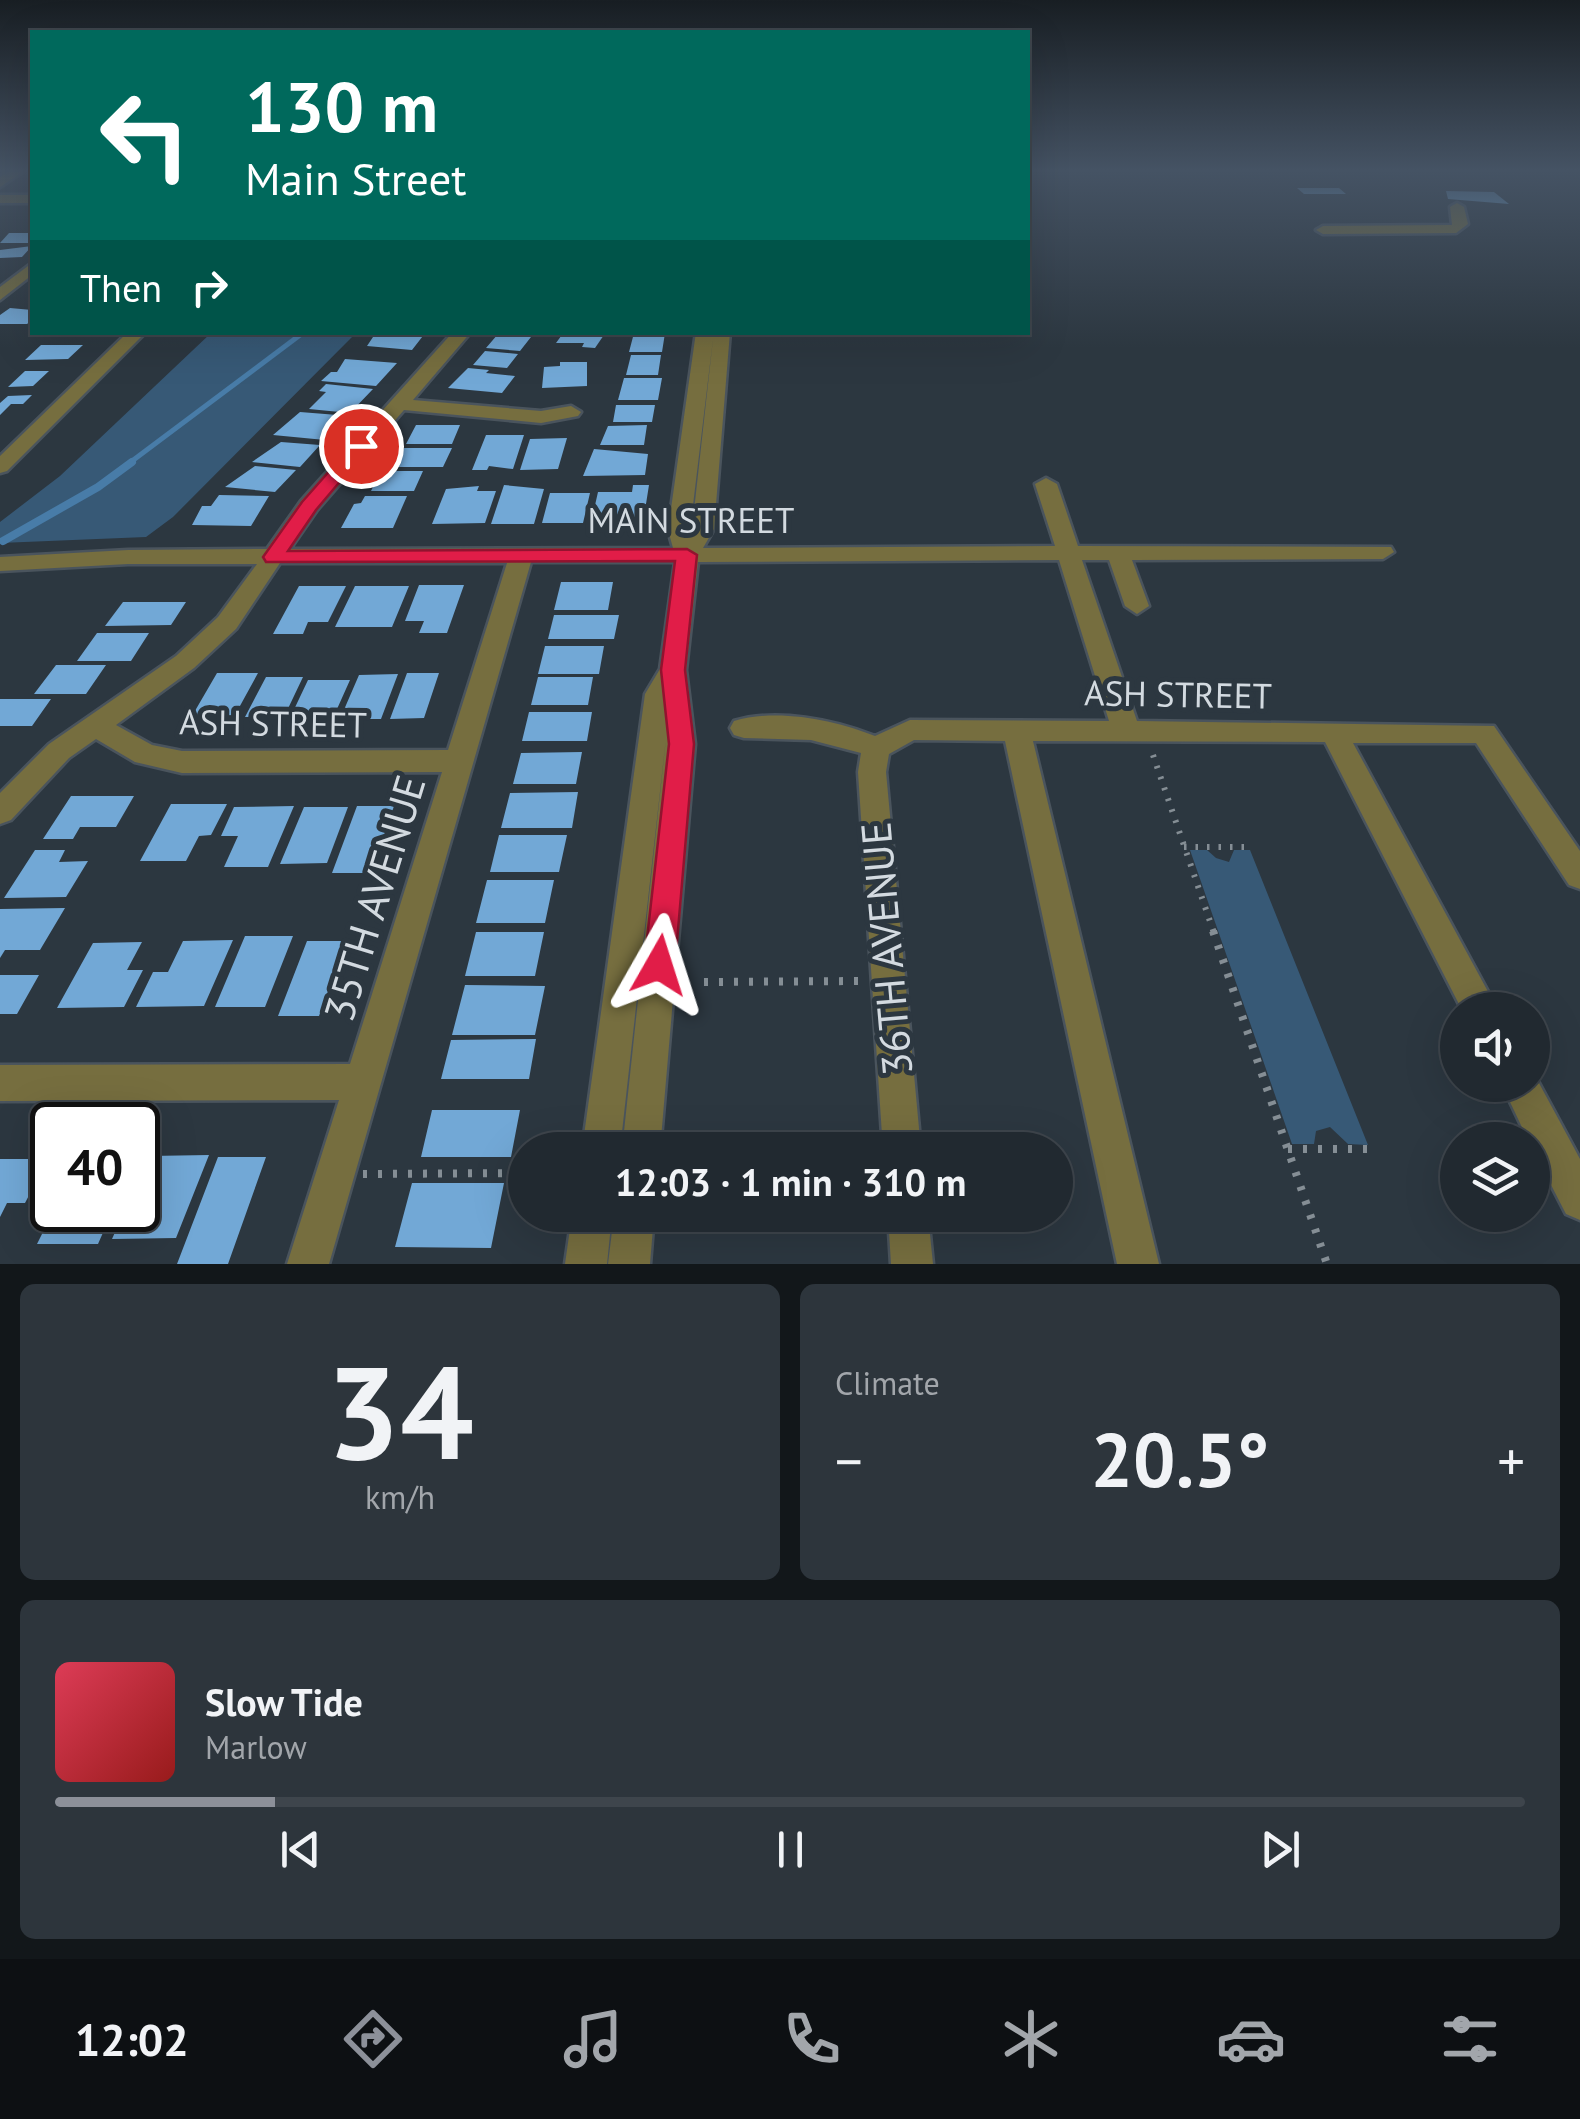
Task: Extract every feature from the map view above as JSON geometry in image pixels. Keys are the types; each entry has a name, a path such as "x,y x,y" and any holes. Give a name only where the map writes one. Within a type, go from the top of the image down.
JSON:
{"street":[{"path":"0,295 30,270"},
{"path":"0,467 135,335"},
{"path":"0,812 40,769 94,724 196,654 227,623 320,492 461,335"},
{"path":"687,555 679,530 705,335"},
{"path":"642,1132 682,744 673,670 687,555 703,529 722,335"},
{"path":"399,404 541,417 571,412"},
{"path":"1046,484 1126,730"},
{"name":"MAIN STREET","path":"0,564 128,558 1383,552"},
{"path":"1118,553 1137,606"},
{"name":"35TH AVENUE","path":"308,1264 521,556"},
{"path":"602,1132 658,694 673,670"},
{"name":"ASH STREET","path":"94,724 145,754 182,762 460,761"},
{"path":"744,728 818,728 876,748"},
{"name":"ASH STREET","path":"876,748 910,730 1484,733 1580,876"},
{"path":"1017,730 1138,1264"},
{"path":"1334,734 1470,992"},
{"name":"36TH AVENUE","path":"876,748 873,791 901,1132"},
{"path":"0,1083 363,1082"},
{"path":"1529,1102 1580,1200"},
{"path":"586,1264 590,1232"},
{"path":"629,1264 632,1232"},
{"path":"909,1232 912,1264"}],"path":[{"path":"1152,755 1327,1264"},
{"path":"1184,846 1248,847"},
{"path":"704,982 864,981"},
{"path":"1288,1149 1369,1149"},
{"path":"335,1174 508,1173"}],"shaded area":[{"path":"209,335 354,335 173,517 146,537 0,543 0,522 60,476"},
{"path":"1190,850 1207,850 1229,862 1234,850 1250,850 1368,1145 1348,1144 1330,1127 1316,1131 1314,1144 1292,1144"}],"building":[{"path":"9,233 30,233 30,243 0,243"},
{"path":"30,246 22,257 0,258 0,250"},
{"path":"10,308 30,310 30,322 0,324 0,315"},
{"path":"374,335 424,335 412,350 367,346"},
{"path":"497,335 531,337 520,351 486,348"},
{"path":"562,335 604,335 595,348 582,347 584,343 556,343"},
{"path":"633,335 665,335 662,352 629,352"},
{"path":"41,345 83,345 68,359 25,360"},
{"path":"485,351 518,354 507,368 473,365"},
{"path":"631,355 661,355 658,375 626,375"},
{"path":"345,359 397,363 376,386 321,381 337,372"},
{"path":"560,362 587,362 587,386 542,388 544,367 560,366"},
{"path":"468,368 515,376 502,393 448,388"},
{"path":"25,371 49,371 33,386 8,387"},
{"path":"624,378 662,378 658,400 618,400"},
{"path":"326,384 373,389 350,413 309,409 326,392 319,391"},
{"path":"32,395 23,404 11,404 0,415 0,403 8,396"},
{"path":"616,405 655,405 652,422 613,422"},
{"path":"300,412 350,416 325,440 273,435"},
{"path":"416,425 460,425 452,444 406,444"},
{"path":"647,425 644,445 600,445 608,426"},
{"path":"486,435 524,435 513,469 489,466 487,470 472,470"},
{"path":"567,438 558,469 520,470 530,439"},
{"path":"281,442 320,445 300,467 252,462"},
{"path":"404,448 452,448 443,467 395,467"},
{"path":"594,449 648,454 645,475 583,476"},
{"path":"255,466 296,470 275,492 225,487"},
{"path":"381,471 423,471 414,491 371,491"},
{"path":"504,485 544,489 534,524 491,524"},
{"path":"633,485 649,485 643,523 591,523 598,492 632,492"},
{"path":"479,486 477,491 496,491 485,523 432,524 446,489"},
{"path":"550,493 590,493 583,523 542,523"},
{"path":"219,495 269,496 251,526 192,525 202,506 211,506"},
{"path":"365,496 407,496 393,528 341,528 354,504 361,503"},
{"path":"561,582 613,582 608,610 554,610"},
{"path":"419,585 464,585 447,633 419,633 424,621 405,621"},
{"path":"299,586 346,586 328,622 308,622 303,634 273,634"},
{"path":"355,586 409,586 392,627 335,627"},
{"path":"123,602 186,602 171,625 105,626"},
{"path":"554,615 619,615 614,639 548,639"},
{"path":"97,633 149,633 131,661 77,661"},
{"path":"545,646 604,646 599,674 538,674"},
{"path":"56,665 106,665 86,694 34,694"},
{"path":"217,673 258,673 235,715 192,716"},
{"path":"407,673 439,673 424,718 390,719"},
{"path":"398,674 381,719 340,719 359,675"},
{"path":"266,677 303,677 284,717 245,717"},
{"path":"538,677 593,677 588,705 531,705"},
{"path":"308,680 350,680 333,718 290,718"},
{"path":"0,699 51,699 32,726 0,726"},
{"path":"529,712 592,712 587,741 522,741"},
{"path":"582,752 576,784 513,784 521,753"},
{"path":"578,792 572,828 501,828 510,793"},
{"path":"71,796 134,796 116,827 80,827 73,839 43,839"},
{"path":"171,804 227,804 211,835 199,836 186,861 140,861"},
{"path":"294,806 268,867 224,867 238,836 221,836 234,807"},
{"path":"357,806 394,806 371,873 332,873"},
{"path":"304,807 348,807 327,863 280,864"},
{"path":"499,835 567,835 559,872 490,872"},
{"path":"35,850 65,850 59,862 88,861 66,897 4,898"},
{"path":"487,880 554,880 545,923 476,923"},
{"path":"65,908 40,950 5,950 0,958 0,909"},
{"path":"476,932 544,932 535,976 465,976"},
{"path":"245,936 293,936 265,1007 215,1007"},
{"path":"233,940 204,1006 136,1007 153,972 168,972 183,941"},
{"path":"307,941 346,941 319,1016 278,1016"},
{"path":"142,942 127,970 143,970 124,1007 57,1008 93,943"},
{"path":"0,975 39,975 17,1014 0,1014"},
{"path":"465,985 545,986 535,1035 452,1035"},
{"path":"536,1039 529,1079 441,1079 451,1040"},
{"path":"432,1110 520,1110 516,1132 508,1132 508,1157 421,1157"},
{"path":"209,1155 176,1238 112,1239 115,1232 160,1232 160,1156"},
{"path":"218,1157 266,1157 228,1264 177,1264"},
{"path":"0,1159 30,1159 30,1193 25,1203 7,1203 0,1217"},
{"path":"412,1183 504,1183 491,1248 395,1247"},
{"path":"43,1232 103,1232 98,1244 37,1244"}],"waterway":[{"path":"128,464 300,335"},
{"path":"3,541 98,487 132,462"}],"route":[{"path":"361,446 309,506 274,557 687,555 673,670 682,744 659,965"}]}
